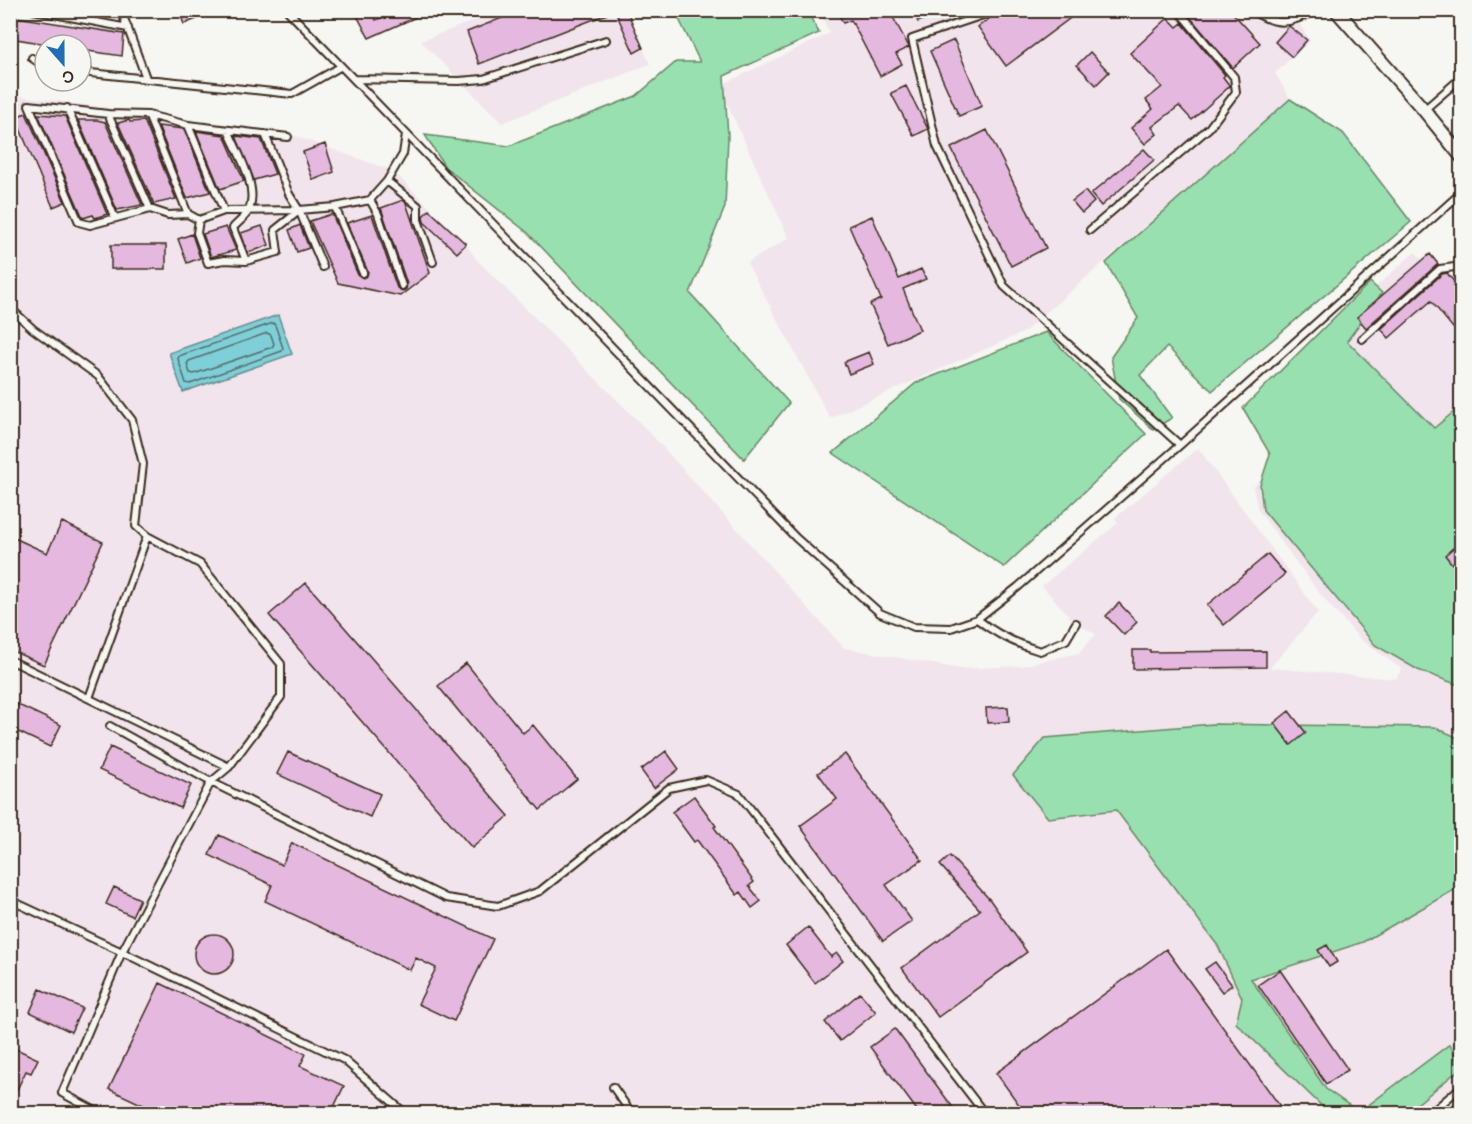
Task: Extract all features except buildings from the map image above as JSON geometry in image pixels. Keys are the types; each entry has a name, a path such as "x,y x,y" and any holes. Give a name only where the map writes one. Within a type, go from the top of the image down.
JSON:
{"street":[{"path":"1336,10 1424,110 1461,157"}],"lane":[{"path":"33,10 128,28"},
{"path":"121,10 146,78"},
{"path":"287,10 796,538 880,613 914,627 951,628 977,619 1018,587 1180,445 1461,192"},
{"path":"990,10 986,14 912,39 937,146 1004,286 1180,445"},
{"path":"1090,230 1209,128 1236,92 1234,77 1178,10"},
{"path":"1251,10 1266,20 1281,23 1314,11"},
{"path":"354,79 459,81 483,79 606,40"},
{"path":"93,73 292,94 340,67"},
{"path":"1424,110 1461,77"},
{"path":"288,137 188,124 148,115 108,114 29,105 79,222 90,225 150,209 168,215 188,214 200,220 224,211 299,210 334,207 370,200 387,181 403,154 406,134"},
{"path":"67,108 115,218"},
{"path":"108,114 150,209"},
{"path":"148,115 188,214"},
{"path":"188,124 224,211"},
{"path":"228,130 249,180 251,196 248,212 232,228 246,261"},
{"path":"265,134 322,267"},
{"path":"387,181 418,206 418,220 433,262"},
{"path":"370,200 378,214 402,286"},
{"path":"334,207 363,273"},
{"path":"200,220 197,234 208,263 224,260 246,261 278,252 275,230 299,210"},
{"path":"1362,339 1440,269 1461,266"},
{"path":"10,308 33,329 98,376 132,420 143,464 136,526 147,536 200,564 280,664 280,697 230,767 211,782 122,952 62,1093 101,1113"},
{"path":"89,698 147,536"},
{"path":"977,619 996,634 1040,651 1066,640 1076,623"},
{"path":"10,660 230,767"},
{"path":"110,726 211,782 446,898 498,906 540,891 669,788 706,780 739,794 985,1113"},
{"path":"10,900 344,1060 406,1113"},
{"path":"1430,1113 1461,1086"},
{"path":"613,1087 632,1113"}],"shaded area":[{"path":"500,11 626,11 650,64 502,123 421,41"},
{"path":"819,11 1288,11 1294,15 1310,41 1275,73 1290,99 1024,332 830,418 747,263 789,238 719,86 830,33"},
{"path":"10,90 13,95 284,132 393,171 466,244 477,260 649,432 844,648 960,669 1021,666 1079,653 1096,634 1076,623 1042,586 1118,523 1115,518 1198,448 1318,612 1270,668 1396,679 1402,669 1361,640 1320,594 1258,510 1253,487 1288,453 1255,395 1415,252 1461,305 1461,1113 11,1113"}],"green space":[{"path":"675,11 807,11 819,33 724,76 728,136 725,207 690,293 789,403 744,459 528,233 445,167 425,135 509,146 636,96 676,62 700,62"},
{"path":"1290,99 1343,133 1411,222 1212,391 1167,347 1140,375 1172,418 1153,429 1119,399 1111,357 1138,318 1106,263"},
{"path":"1370,282 1382,293 1347,341 1434,428 1461,406 1461,444 1458,448 1462,453 1461,686 1418,670 1375,645 1263,510 1260,485 1270,454 1243,408"},
{"path":"1046,332 1146,434 1004,567 833,453 916,383"},
{"path":"1213,724 1434,727 1461,739 1461,886 1363,942 1251,979 1326,1089 1359,1112 1450,1044 1460,1069 1406,1113 1329,1113 1236,1023 1242,998 1218,946 1116,810 1048,818 1013,775 1045,738"}],"water":[{"path":"278,315 292,354 183,392 169,353"}]}
